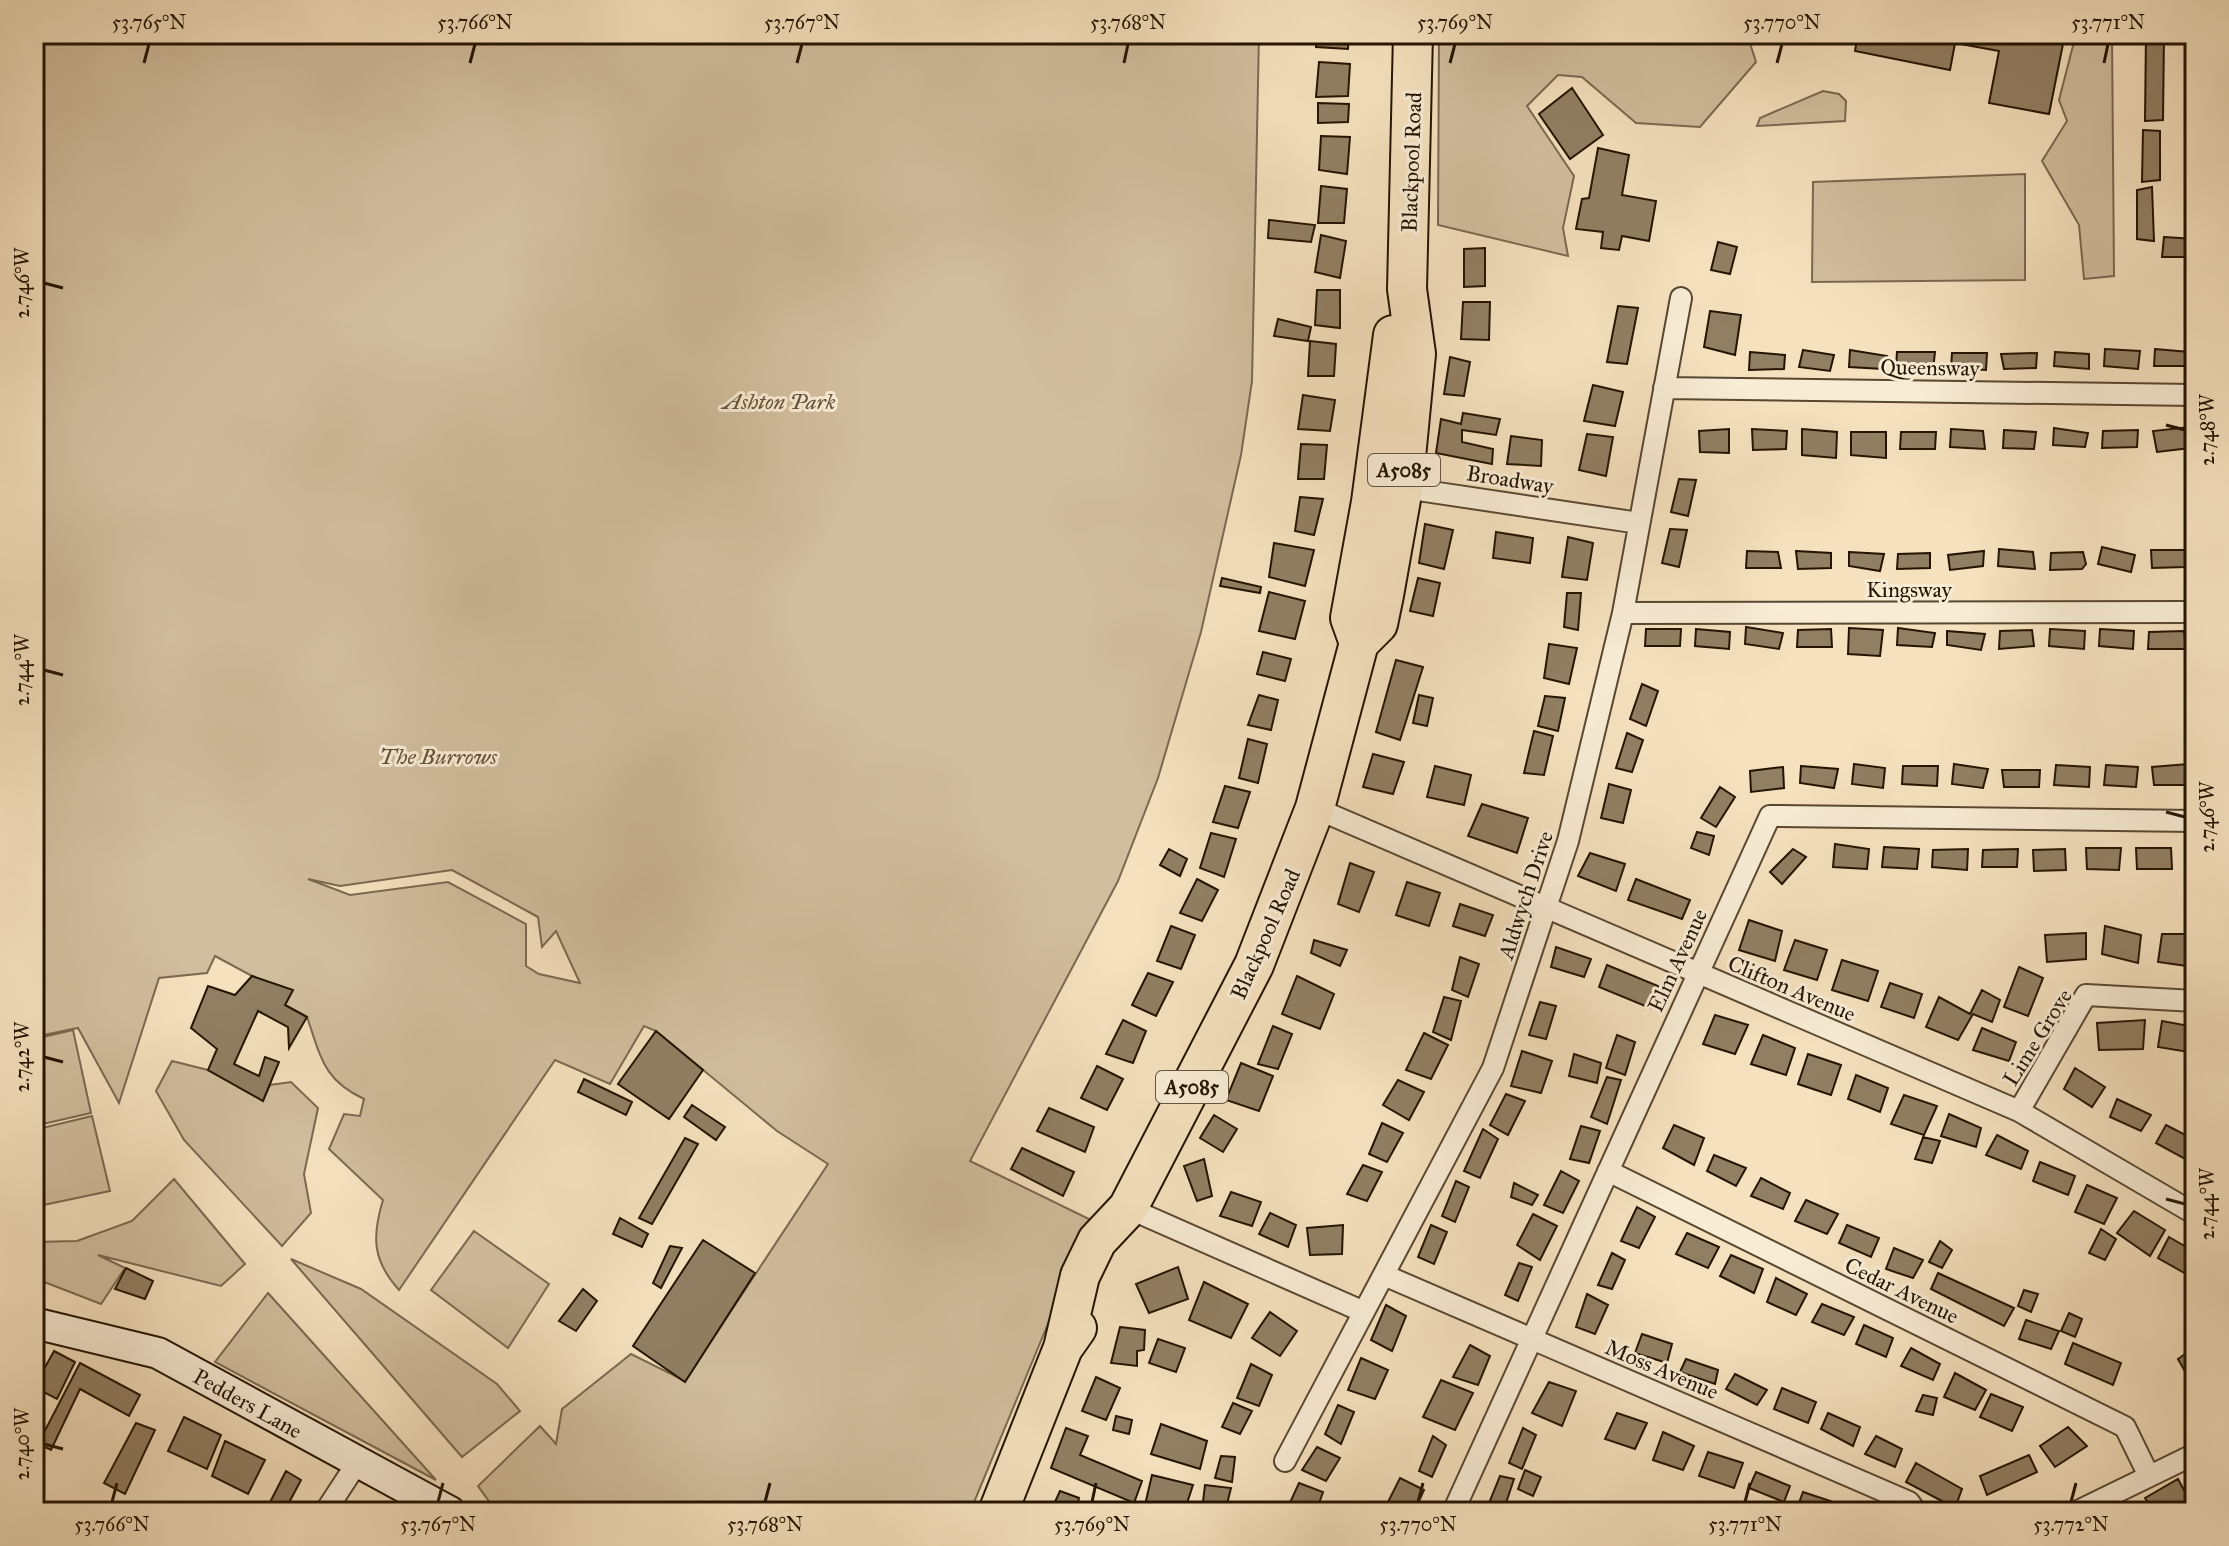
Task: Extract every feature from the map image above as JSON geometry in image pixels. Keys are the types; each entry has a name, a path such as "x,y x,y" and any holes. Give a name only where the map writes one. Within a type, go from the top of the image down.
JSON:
{"highway":[{"name":"Blackpool Road","path":"998,1512 1063,1348 1080,1276 1097,1241 1128,1208 1254,965 1315,808 1359,643 1378,624 1388,486 1416,343 1407,289 1413,34"}],"street":[{"name":"Aldwych Drive","path":"1285,1461 1493,1068 1568,841 1623,613 1681,298"},
{"name":"Queensway","path":"1664,388 2195,395"},
{"name":"Broadway","path":"1388,486 1639,523"},
{"name":"Kingsway","path":"1623,613 2195,612"},
{"name":"Clifton Avenue","path":"1315,808 2019,1111 2195,1214"},
{"name":"Elm Avenue","path":"1453,1512 1770,816 2195,821"},
{"name":"Lime Grove","path":"2019,1111 2086,995 2195,1001"},
{"name":"Cedar Avenue","path":"1608,1171 2125,1427 2149,1476"},
{"path":"1128,1208 1364,1312"},
{"name":"Moss Avenue","path":"1384,1275 1909,1502 1916,1512"},
{"name":"Pedders Lane","path":"34,1323 158,1353 450,1512"},
{"path":"2076,1512 2195,1454"},
{"path":"325,1512 357,1463"}],"green space":[{"name":"Ashton Park","path":"34,34 1259,34 1252,381 1241,455 1201,632 1158,778 1118,881 970,1161 1091,1220 970,1512 505,1512 491,1504 478,1486 540,1426 556,1444 562,1409 631,1354 685,1381 828,1164 777,1131 656,1031 644,1026 610,1084 555,1060 399,1290 384,1268 377,1247 377,1225 383,1200 329,1149 344,1114 360,1116 364,1099 340,1084 325,1066 307,1017 285,1005 292,990 252,976 215,956 207,973 159,978 119,1103 78,1028 34,1037","holes":["452,870 538,917 542,947 556,931 580,983 539,974 526,966 526,924 448,882 350,895 308,879 340,886"]},
{"path":"1439,34 1747,34 1756,62 1700,127 1636,123 1582,77 1558,75 1527,106 1574,176 1563,228 1568,256 1438,225"},
{"path":"2076,34 2112,34 2114,276 2084,279 2079,225 2042,161 2067,121 2059,100"},
{"path":"1823,91 1839,94 1846,101 1845,121 1757,126 1760,118"},
{"path":"2025,174 2025,280 1812,282 1813,182"},
{"path":"73,1030 91,1113 34,1126 34,1039"},
{"path":"172,1061 208,1070 263,1100 270,1085 291,1082 318,1108 304,1174 311,1213 282,1246 184,1140 156,1091"},
{"path":"92,1116 110,1191 34,1207 34,1130"},
{"path":"174,1179 245,1264 221,1286 98,1255 125,1268 101,1304 34,1278 34,1242 77,1241 132,1221"},
{"path":"474,1231 549,1284 508,1348 431,1290"},
{"path":"291,1259 361,1289 497,1384 520,1411 462,1457"},
{"path":"268,1293 436,1480 215,1362"}],"building":[{"path":"1317,34 1349,34 1348,49 1316,47"},
{"path":"1858,34 2065,34 2049,114 1989,103 1999,51 1955,43 1950,70 1855,51"},
{"path":"2146,34 2164,34 2163,120 2145,121"},
{"path":"1319,62 1350,64 1348,96 1316,97"},
{"path":"1572,88 1603,135 1570,159 1539,114"},
{"path":"1318,103 1349,104 1348,122 1318,123"},
{"path":"2143,130 2160,131 2160,180 2142,182"},
{"path":"1321,136 1350,137 1347,174 1319,170"},
{"path":"1598,148 1629,155 1622,195 1656,201 1649,241 1622,236 1619,250 1601,248 1603,232 1576,229 1582,199 1589,198"},
{"path":"1321,186 1347,189 1344,223 1318,223"},
{"path":"2152,187 2154,241 2137,239 2137,190"},
{"path":"1269,220 1315,225 1311,242 1268,238"},
{"path":"1321,235 1346,241 1340,278 1315,272"},
{"path":"2164,237 2195,239 2195,257 2162,257"},
{"path":"1718,242 1737,247 1730,274 1711,270"},
{"path":"1485,248 1485,286 1464,287 1464,249"},
{"path":"1317,290 1340,290 1340,328 1315,325"},
{"path":"1463,302 1490,302 1489,340 1461,339"},
{"path":"1618,306 1638,308 1627,364 1607,362"},
{"path":"1710,311 1741,315 1735,355 1704,347"},
{"path":"1278,319 1311,327 1308,341 1274,336"},
{"path":"1310,341 1336,344 1334,376 1308,376"},
{"path":"2105,349 2140,351 2138,369 2104,366"},
{"path":"2155,349 2189,352 2189,366 2154,366"},
{"path":"1803,350 1834,355 1830,371 1799,367"},
{"path":"1850,350 1887,356 1883,369 1849,367"},
{"path":"1750,352 1785,355 1784,369 1749,370"},
{"path":"1897,352 1935,352 1933,370 1896,367"},
{"path":"2055,352 2089,354 2089,369 2054,366"},
{"path":"1952,353 1987,353 1986,370 1951,368"},
{"path":"2037,353 2036,368 2004,369 2001,354"},
{"path":"1450,357 1470,362 1464,396 1444,394"},
{"path":"1593,385 1623,392 1615,426 1584,421"},
{"path":"1303,395 1335,400 1330,431 1298,429"},
{"path":"1463,413 1500,419 1496,435 1462,430 1462,442 1493,449 1492,464 1436,453 1441,419 1461,424"},
{"path":"2189,427 2190,448 2157,452 2153,431"},
{"path":"2054,428 2088,433 2085,447 2053,445"},
{"path":"1729,429 1729,453 1700,452 1699,431"},
{"path":"1752,429 1787,431 1786,449 1753,450"},
{"path":"1802,429 1837,432 1836,458 1802,455"},
{"path":"1951,429 1983,431 1985,449 1950,447"},
{"path":"2004,430 2036,432 2034,449 2003,448"},
{"path":"2138,430 2137,447 2102,448 2103,431"},
{"path":"1851,432 1886,432 1886,458 1851,455"},
{"path":"1901,432 1936,432 1935,449 1900,449"},
{"path":"1587,434 1613,437 1606,476 1579,470"},
{"path":"1511,436 1542,440 1541,466 1507,464"},
{"path":"1301,444 1327,445 1324,479 1298,479"},
{"path":"1679,479 1696,480 1688,516 1671,512"},
{"path":"1300,497 1323,499 1314,535 1295,531"},
{"path":"1425,524 1453,530 1444,569 1419,563"},
{"path":"1670,529 1687,530 1679,567 1662,563"},
{"path":"1496,532 1533,538 1530,563 1493,558"},
{"path":"1568,537 1593,543 1587,580 1562,577"},
{"path":"1274,543 1314,550 1305,586 1269,577"},
{"path":"2102,547 2135,555 2131,572 2098,564"},
{"path":"1999,549 2033,552 2035,569 1998,566"},
{"path":"2151,550 2186,550 2185,567 2152,568"},
{"path":"1747,551 1778,552 1781,568 1746,568"},
{"path":"1796,551 1831,553 1831,568 1798,569"},
{"path":"1984,551 1983,566 1950,570 1948,555"},
{"path":"1849,552 1884,554 1880,571 1849,566"},
{"path":"2083,552 2086,564 2082,569 2050,570 2051,553"},
{"path":"1930,553 1930,568 1897,569 1898,554"},
{"path":"1222,578 1261,587 1260,593 1220,586"},
{"path":"1418,578 1440,583 1433,616 1410,611"},
{"path":"1269,592 1305,601 1295,639 1259,631"},
{"path":"1567,593 1581,593 1578,630 1564,627"},
{"path":"1746,627 1783,633 1779,649 1745,644"},
{"path":"1849,628 1883,630 1880,656 1848,654"},
{"path":"1898,628 1935,633 1932,647 1897,645"},
{"path":"1646,629 1681,629 1680,646 1645,646"},
{"path":"1696,629 1730,632 1729,649 1695,646"},
{"path":"1831,629 1832,647 1797,647 1798,630"},
{"path":"2050,629 2085,631 2084,649 2049,646"},
{"path":"2100,629 2134,631 2133,649 2099,646"},
{"path":"2032,630 2034,646 1999,649 2000,631"},
{"path":"1947,631 1985,634 1981,650 1947,645"},
{"path":"2184,631 2186,649 2148,649 2149,632"},
{"path":"1549,644 1577,648 1569,684 1544,678"},
{"path":"1263,652 1291,659 1285,681 1257,674"},
{"path":"1396,660 1423,667 1400,740 1376,732"},
{"path":"1642,684 1658,691 1646,726 1630,719"},
{"path":"1259,695 1278,700 1271,730 1248,725"},
{"path":"1419,695 1433,698 1427,726 1413,723"},
{"path":"1545,696 1565,698 1558,731 1538,726"},
{"path":"1534,731 1553,736 1544,775 1524,773"},
{"path":"1627,733 1643,740 1632,772 1616,768"},
{"path":"1248,739 1267,744 1258,783 1239,778"},
{"path":"1373,754 1404,762 1393,794 1363,787"},
{"path":"1854,764 1885,768 1883,788 1852,784"},
{"path":"1954,764 1988,769 1983,788 1952,784"},
{"path":"2188,764 2189,785 2154,785 2152,767"},
{"path":"2056,765 2090,767 2089,787 2054,785"},
{"path":"2106,765 2138,767 2136,787 2104,785"},
{"path":"1435,766 1471,775 1464,805 1427,797"},
{"path":"1801,766 1838,769 1834,788 1800,783"},
{"path":"1903,766 1938,766 1937,786 1902,784"},
{"path":"1783,767 1784,788 1751,792 1750,771"},
{"path":"2002,770 2040,770 2039,787 2004,787"},
{"path":"1609,784 1631,790 1623,823 1601,818"},
{"path":"1225,786 1250,792 1238,828 1213,822"},
{"path":"1720,787 1735,797 1716,827 1701,818"},
{"path":"1482,804 1528,818 1517,853 1468,836"},
{"path":"1697,832 1714,836 1709,855 1691,848"},
{"path":"1211,833 1236,839 1224,877 1200,868"},
{"path":"1835,844 1869,849 1867,869 1833,867"},
{"path":"1884,847 1919,849 1917,869 1882,867"},
{"path":"2195,847 2195,874 2188,875 2185,848"},
{"path":"2086,848 2121,848 2119,870 2087,869"},
{"path":"2136,848 2171,848 2172,869 2137,869"},
{"path":"1169,849 1187,859 1180,876 1160,865"},
{"path":"1793,849 1806,857 1782,884 1770,872"},
{"path":"1968,849 1967,870 1932,867 1933,850"},
{"path":"2018,849 2017,867 1982,867 1983,850"},
{"path":"2065,849 2066,870 2034,871 2033,850"},
{"path":"1590,853 1625,864 1616,891 1578,876"},
{"path":"1350,863 1374,872 1359,912 1338,904"},
{"path":"1197,879 1218,890 1202,921 1180,913"},
{"path":"1636,879 1690,900 1682,919 1628,900"},
{"path":"1407,882 1440,893 1429,926 1396,915"},
{"path":"1460,904 1493,915 1485,936 1453,926"},
{"path":"1749,920 1782,931 1775,961 1739,950"},
{"path":"1171,926 1195,935 1181,969 1157,961"},
{"path":"2105,926 2141,935 2138,963 2102,954"},
{"path":"2086,933 2086,959 2047,962 2045,935"},
{"path":"2162,934 2188,934 2187,966 2158,962"},
{"path":"1314,940 1347,950 1340,966 1311,953"},
{"path":"1795,940 1827,950 1817,980 1784,970"},
{"path":"1556,947 1591,959 1584,977 1551,967"},
{"path":"1460,957 1479,964 1468,997 1452,990"},
{"path":"1842,960 1878,971 1868,1001 1832,990"},
{"path":"1607,965 1658,986 1650,1008 1599,987"},
{"path":"2019,967 2043,978 2028,1016 2004,1007"},
{"path":"1148,973 1173,982 1156,1016 1132,1005"},
{"path":"252,976 293,990 285,1005 307,1017 289,1048 288,1027 258,1011 234,1064 259,1076 265,1057 279,1062 263,1101 208,1070 217,1049 191,1028 208,986 235,995"},
{"path":"1297,976 1334,994 1320,1029 1282,1014"},
{"path":"1890,983 1922,994 1914,1018 1881,1007"},
{"path":"1982,990 2000,1000 1992,1022 1973,1014 1958,1040 1926,1027 1939,997 1970,1014"},
{"path":"1444,997 1461,1001 1451,1040 1433,1032"},
{"path":"1540,1002 1556,1006 1546,1039 1529,1035"},
{"path":"1715,1015 1748,1025 1735,1054 1703,1044"},
{"path":"1123,1020 1146,1031 1133,1063 1106,1054"},
{"path":"2145,1020 2143,1049 2099,1050 2097,1023"},
{"path":"2162,1021 2195,1027 2195,1053 2158,1047"},
{"path":"1273,1026 1292,1034 1278,1069 1258,1064"},
{"path":"1982,1028 2016,1042 2009,1061 1973,1050"},
{"path":"656,1031 703,1070 669,1119 618,1084"},
{"path":"1424,1033 1448,1045 1431,1079 1406,1070"},
{"path":"1617,1035 1635,1042 1625,1075 1606,1068"},
{"path":"1763,1035 1795,1048 1786,1075 1751,1064"},
{"path":"1522,1051 1552,1061 1541,1093 1511,1086"},
{"path":"1574,1054 1601,1063 1597,1083 1569,1076"},
{"path":"1808,1054 1841,1065 1831,1095 1798,1084"},
{"path":"1241,1063 1273,1076 1259,1111 1226,1100"},
{"path":"1097,1066 1123,1079 1107,1110 1081,1098"},
{"path":"2075,1068 2105,1087 2092,1107 2064,1089"},
{"path":"1856,1075 1888,1088 1880,1112 1848,1099"},
{"path":"1607,1077 1621,1080 1607,1124 1591,1117"},
{"path":"584,1079 632,1102 626,1115 578,1092"},
{"path":"1398,1080 1424,1092 1409,1120 1383,1105"},
{"path":"1506,1094 1525,1101 1508,1135 1490,1125"},
{"path":"1904,1095 1937,1106 1924,1135 1891,1124"},
{"path":"2117,1099 2151,1115 2141,1131 2110,1117"},
{"path":"692,1105 725,1127 716,1140 684,1117"},
{"path":"1049,1108 1094,1127 1085,1152 1037,1131"},
{"path":"1949,1114 1981,1128 1976,1147 1941,1136"},
{"path":"1214,1115 1237,1129 1223,1152 1200,1138"},
{"path":"1382,1123 1403,1133 1387,1162 1369,1154"},
{"path":"1674,1125 1704,1138 1694,1165 1663,1148"},
{"path":"2166,1125 2195,1140 2185,1159 2156,1143"},
{"path":"1581,1126 1600,1131 1589,1163 1570,1159"},
{"path":"1483,1129 1498,1139 1480,1178 1464,1171"},
{"path":"1997,1135 2028,1151 2021,1169 1986,1155"},
{"path":"1923,1137 1940,1141 1932,1163 1915,1159"},
{"path":"685,1138 698,1144 652,1224 639,1218"},
{"path":"1022,1148 1074,1172 1063,1196 1011,1169"},
{"path":"1714,1155 1746,1168 1736,1186 1707,1171"},
{"path":"1204,1159 1212,1196 1197,1201 1184,1166"},
{"path":"2040,1162 2075,1176 2068,1195 2033,1181"},
{"path":"1363,1165 1382,1172 1367,1201 1347,1194"},
{"path":"1561,1171 1579,1181 1563,1213 1544,1205"},
{"path":"1761,1178 1790,1193 1783,1209 1751,1196"},
{"path":"1456,1181 1469,1187 1455,1222 1442,1216"},
{"path":"1514,1183 1538,1195 1532,1205 1511,1197"},
{"path":"2087,1185 2117,1198 2104,1224 2075,1212"},
{"path":"1231,1192 1261,1202 1252,1226 1220,1216"},
{"path":"1806,1200 1838,1214 1827,1234 1795,1221"},
{"path":"1637,1207 1655,1217 1639,1248 1621,1241"},
{"path":"2134,1211 2165,1230 2150,1256 2117,1233"},
{"path":"1270,1213 1296,1225 1288,1247 1259,1234"},
{"path":"1533,1214 1557,1226 1540,1260 1517,1245"},
{"path":"620,1218 648,1234 642,1247 613,1234"},
{"path":"1343,1225 1342,1254 1310,1255 1307,1228"},
{"path":"1431,1225 1447,1232 1434,1264 1418,1257"},
{"path":"1847,1225 1879,1238 1871,1257 1839,1243"},
{"path":"2101,1229 2116,1239 2105,1260 2089,1253"},
{"path":"1687,1233 1719,1247 1708,1268 1676,1254"},
{"path":"2169,1237 2195,1252 2195,1279 2158,1258"},
{"path":"703,1240 755,1273 685,1382 633,1346"},
{"path":"1940,1241 1952,1250 1942,1268 1929,1262"},
{"path":"670,1246 682,1248 661,1288 653,1283"},
{"path":"1894,1248 1923,1260 1913,1278 1886,1269"},
{"path":"1612,1253 1625,1260 1612,1289 1598,1285"},
{"path":"1731,1255 1763,1269 1754,1293 1720,1276"},
{"path":"1519,1263 1532,1267 1518,1301 1505,1295"},
{"path":"1178,1267 1188,1299 1149,1313 1136,1284"},
{"path":"126,1268 153,1281 145,1299 115,1289"},
{"path":"1938,1273 2014,1308 2004,1326 1931,1289"},
{"path":"1776,1278 1807,1294 1796,1315 1767,1302"},
{"path":"1204,1282 1248,1304 1231,1338 1189,1320"},
{"path":"583,1289 597,1301 576,1331 559,1321"},
{"path":"2024,1290 2038,1294 2031,1312 2018,1306"},
{"path":"1587,1294 1608,1305 1595,1334 1576,1327"},
{"path":"1822,1304 1854,1317 1844,1335 1812,1322"},
{"path":"1386,1305 1406,1316 1392,1351 1371,1340"},
{"path":"1270,1312 1297,1331 1280,1356 1252,1338"},
{"path":"2069,1313 2082,1319 2075,1337 2061,1331"},
{"path":"2026,1320 2059,1331 2051,1349 2019,1339"},
{"path":"1864,1325 1893,1338 1886,1357 1856,1344"},
{"path":"1120,1327 1145,1330 1144,1350 1137,1351 1137,1366 1111,1363"},
{"path":"1642,1334 1672,1344 1667,1363 1635,1353"},
{"path":"1158,1339 1185,1348 1176,1372 1149,1363"},
{"path":"2073,1343 2121,1363 2113,1385 2065,1364"},
{"path":"1470,1345 1490,1356 1478,1385 1453,1377"},
{"path":"2195,1347 2195,1377 2190,1380 2178,1359"},
{"path":"1911,1348 1940,1364 1933,1380 1901,1366"},
{"path":"54,1351 75,1362 57,1399 34,1387"},
{"path":"1361,1358 1388,1370 1375,1399 1348,1390"},
{"path":"1686,1359 1718,1370 1715,1384 1680,1372"},
{"path":"80,1363 140,1395 129,1416 80,1389 51,1450 38,1444"},
{"path":"1251,1364 1272,1375 1259,1406 1237,1398"},
{"path":"1955,1373 1986,1390 1975,1410 1944,1397"},
{"path":"1735,1374 1767,1390 1757,1405 1726,1389"},
{"path":"1096,1377 1120,1388 1106,1420 1082,1411"},
{"path":"1441,1380 1473,1393 1455,1430 1423,1417"},
{"path":"1549,1382 1576,1391 1562,1426 1532,1413"},
{"path":"1782,1388 1816,1402 1808,1423 1774,1409"},
{"path":"1991,1394 2023,1407 2012,1431 1980,1417"},
{"path":"1923,1395 1937,1398 1933,1415 1916,1411"},
{"path":"1233,1403 1252,1411 1240,1434 1222,1427"},
{"path":"1338,1405 1354,1412 1341,1444 1325,1434"},
{"path":"1617,1413 1647,1423 1635,1449 1605,1439"},
{"path":"1828,1413 1860,1427 1853,1446 1821,1429"},
{"path":"1116,1416 1132,1420 1129,1434 1113,1430"},
{"path":"184,1417 221,1435 207,1469 168,1451"},
{"path":"136,1423 155,1430 125,1494 104,1483"},
{"path":"1161,1424 1207,1441 1200,1469 1151,1454"},
{"path":"2068,1427 2087,1446 2055,1467 2040,1446"},
{"path":"1066,1428 1088,1436 1080,1455 1142,1481 1134,1503 1051,1468"},
{"path":"1523,1428 1536,1435 1522,1469 1509,1463"},
{"path":"1663,1432 1694,1446 1683,1470 1653,1460"},
{"path":"1433,1436 1446,1445 1432,1477 1419,1471"},
{"path":"1876,1436 1902,1449 1895,1467 1865,1454"},
{"path":"225,1441 265,1460 248,1494 212,1476"},
{"path":"1317,1447 1340,1458 1326,1481 1302,1470"},
{"path":"1708,1452 1743,1463 1734,1488 1699,1476"},
{"path":"2029,1455 2037,1472 1987,1495 1980,1476"},
{"path":"1221,1456 1235,1457 1232,1482 1215,1478"},
{"path":"1916,1463 1962,1489 1955,1508 1906,1482"},
{"path":"1525,1470 1541,1477 1533,1496 1518,1489"},
{"path":"286,1471 301,1480 284,1512 265,1512"},
{"path":"1756,1472 1790,1486 1784,1502 1749,1488"},
{"path":"1152,1475 1193,1485 1184,1512 1145,1505"},
{"path":"1500,1476 1514,1479 1503,1512 1487,1508"},
{"path":"1400,1478 1424,1490 1414,1512 1383,1512"},
{"path":"2178,1479 2191,1503 2171,1512 2154,1512 2145,1498"},
{"path":"1299,1483 1323,1492 1316,1512 1288,1507"},
{"path":"1205,1485 1231,1488 1225,1512 1202,1510"},
{"path":"1060,1491 1079,1498 1076,1512 1054,1504"},
{"path":"1803,1492 1836,1503 1833,1512 1796,1511"}],"park label":[{"name":"The Burrows","path":"438,756"}]}
